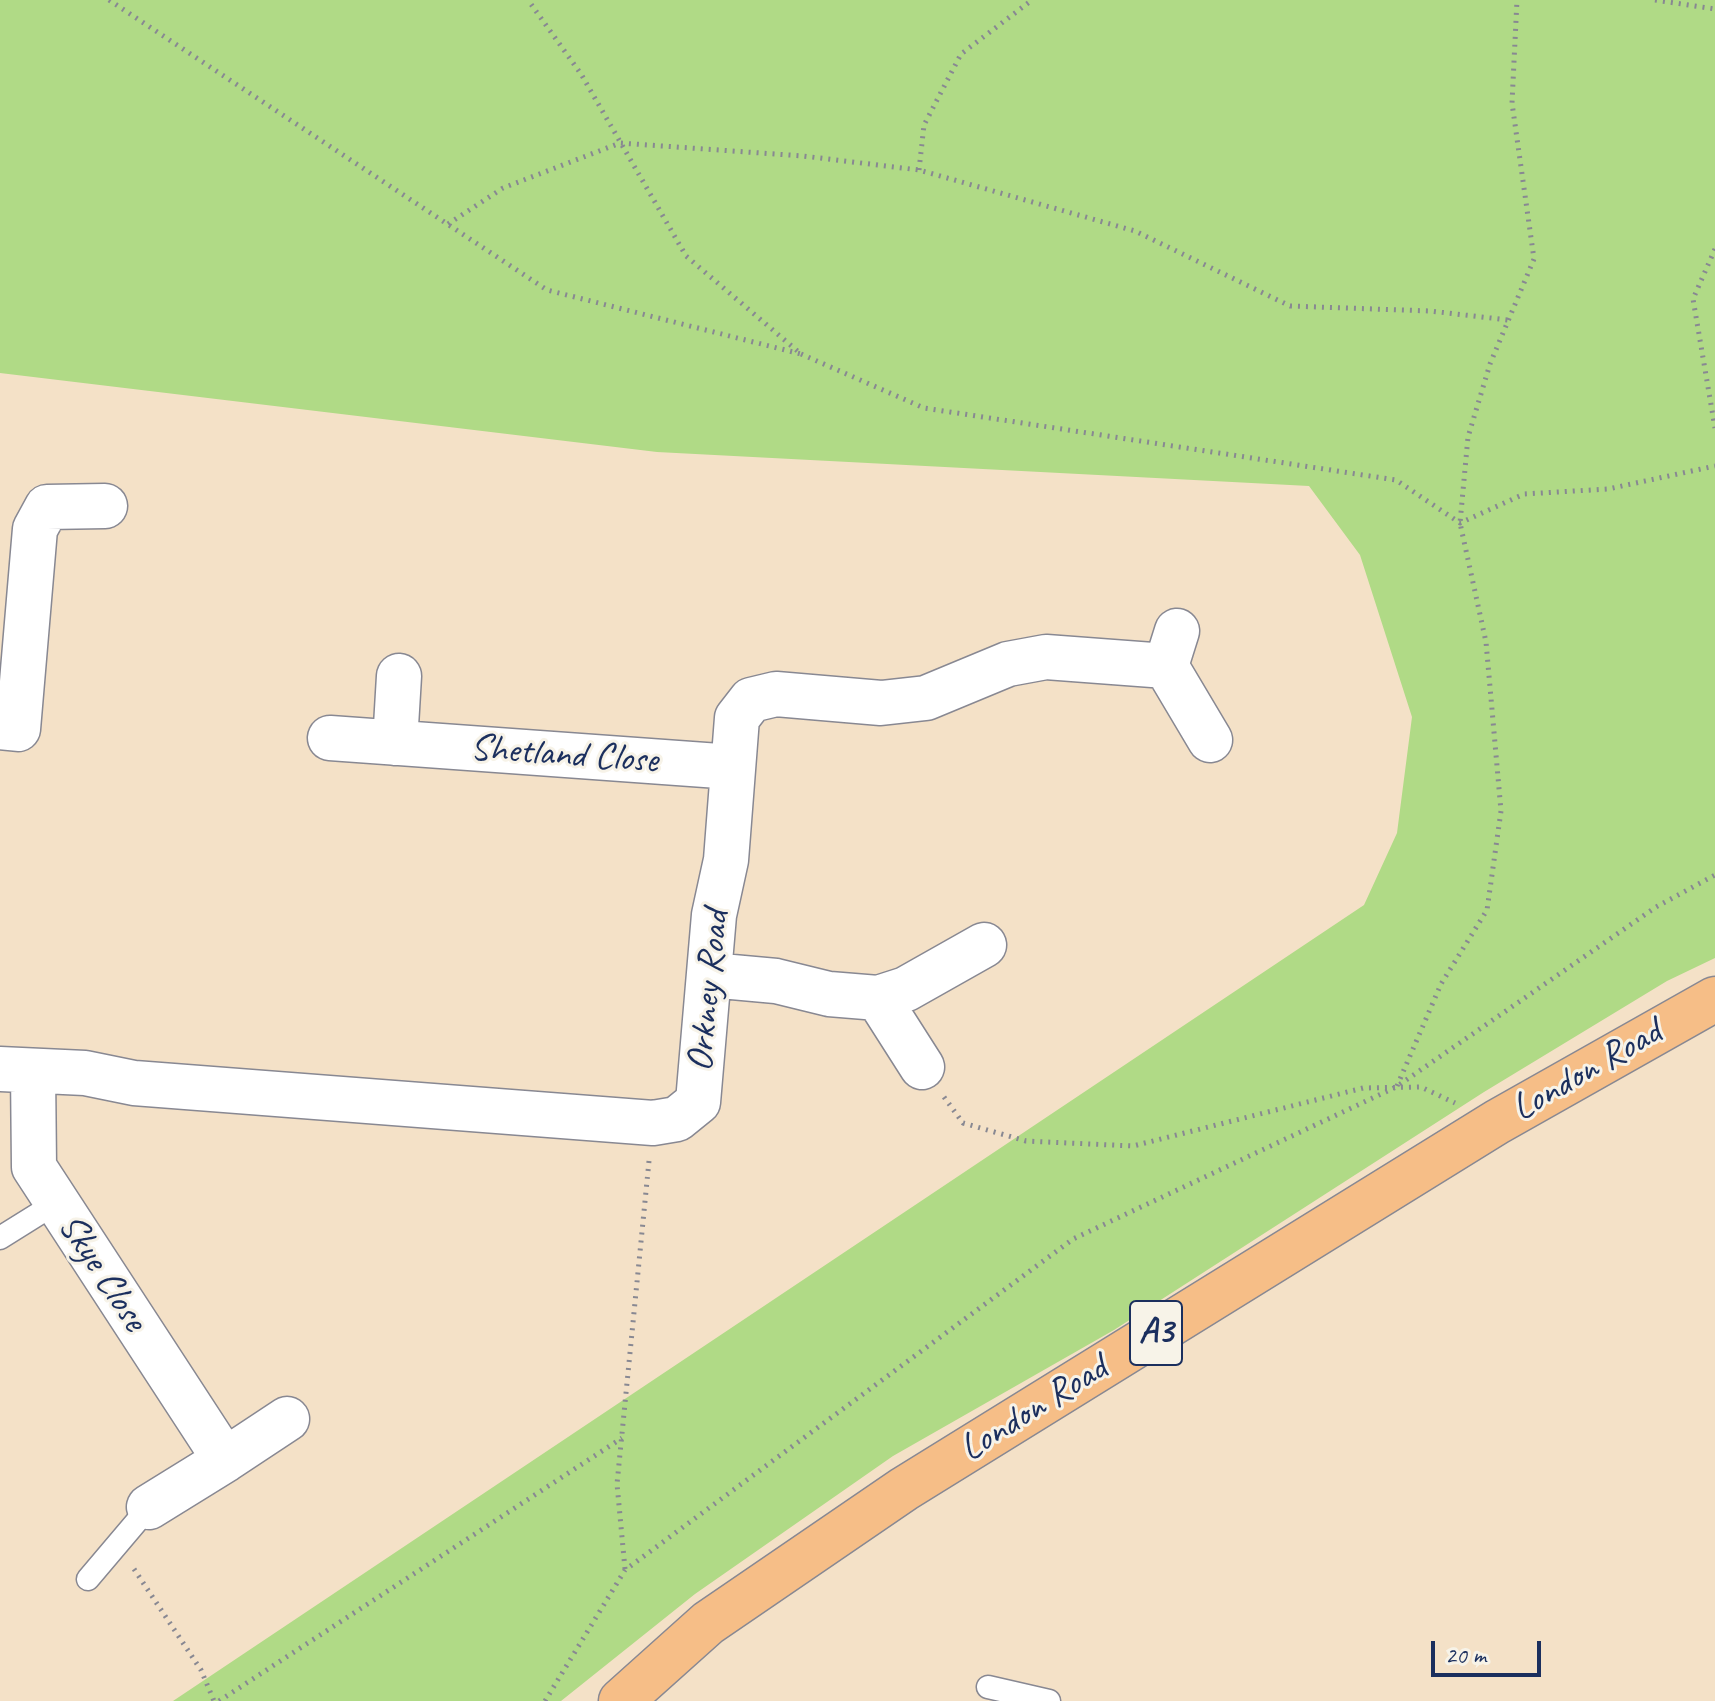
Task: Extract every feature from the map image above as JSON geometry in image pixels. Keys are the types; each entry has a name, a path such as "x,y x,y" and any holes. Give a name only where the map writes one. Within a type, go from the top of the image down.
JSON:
{"main road":[{"name":"London Road","path":"621,1701 708,1623 904,1489 1497,1122 1715,999"}],"street":[{"path":"0,727 18,729 35,529 47,507 105,506"},
{"name":"Orkney Road","path":"17,1070 85,1073 134,1083 653,1123 677,1119 698,1102 714,915 726,860 737,718 751,700 776,694 881,703 926,698 1008,664 1046,657 1172,648 1210,740"},
{"path":"395,743 399,676"},
{"name":"Shetland Close","path":"330,738 733,767"},
{"path":"710,975 776,981 829,994 878,998 906,989 984,945"},
{"path":"878,998 922,1067"},
{"name":"Skye Close","path":"17,1070 34,1167 225,1460"},
{"path":"149,1507 287,1419"}],"lane":[{"path":"0,1238 56,1203"},
{"path":"88,1579 149,1507"},
{"path":"988,1687 1049,1701"}],"path":[{"path":"109,0 547,290 801,354 924,408 1396,480 1460,523"},
{"path":"528,0 581,74 686,256 801,354"},
{"path":"919,170 924,125 961,54 1032,0"},
{"path":"1396,1087 1441,984 1487,910 1501,811 1486,642 1460,523 1468,437 1490,364 1534,259 1512,103 1517,0"},
{"path":"1655,0 1715,9"},
{"path":"448,224 503,188 620,143 803,156 919,170 1135,231 1290,306 1430,311 1509,320"},
{"path":"1715,249 1693,299 1715,428"},
{"path":"1460,523 1524,494 1608,489 1715,466"},
{"path":"545,1701 625,1570 1073,1239 1396,1087 1656,907 1715,875"},
{"path":"922,1067 963,1123 1026,1141 1133,1146 1363,1088 1421,1087 1497,1122"},
{"path":"625,1570 617,1484 653,1123"},
{"path":"117,1544 201,1670 216,1701 622,1438"}],"green space":[{"path":"0,0 1715,0 1715,958 1667,981 1484,1092 1114,1330 893,1456 695,1594 561,1701 173,1701 1364,905 1397,833 1412,717 1360,555 1309,486 657,452 0,373"}]}
